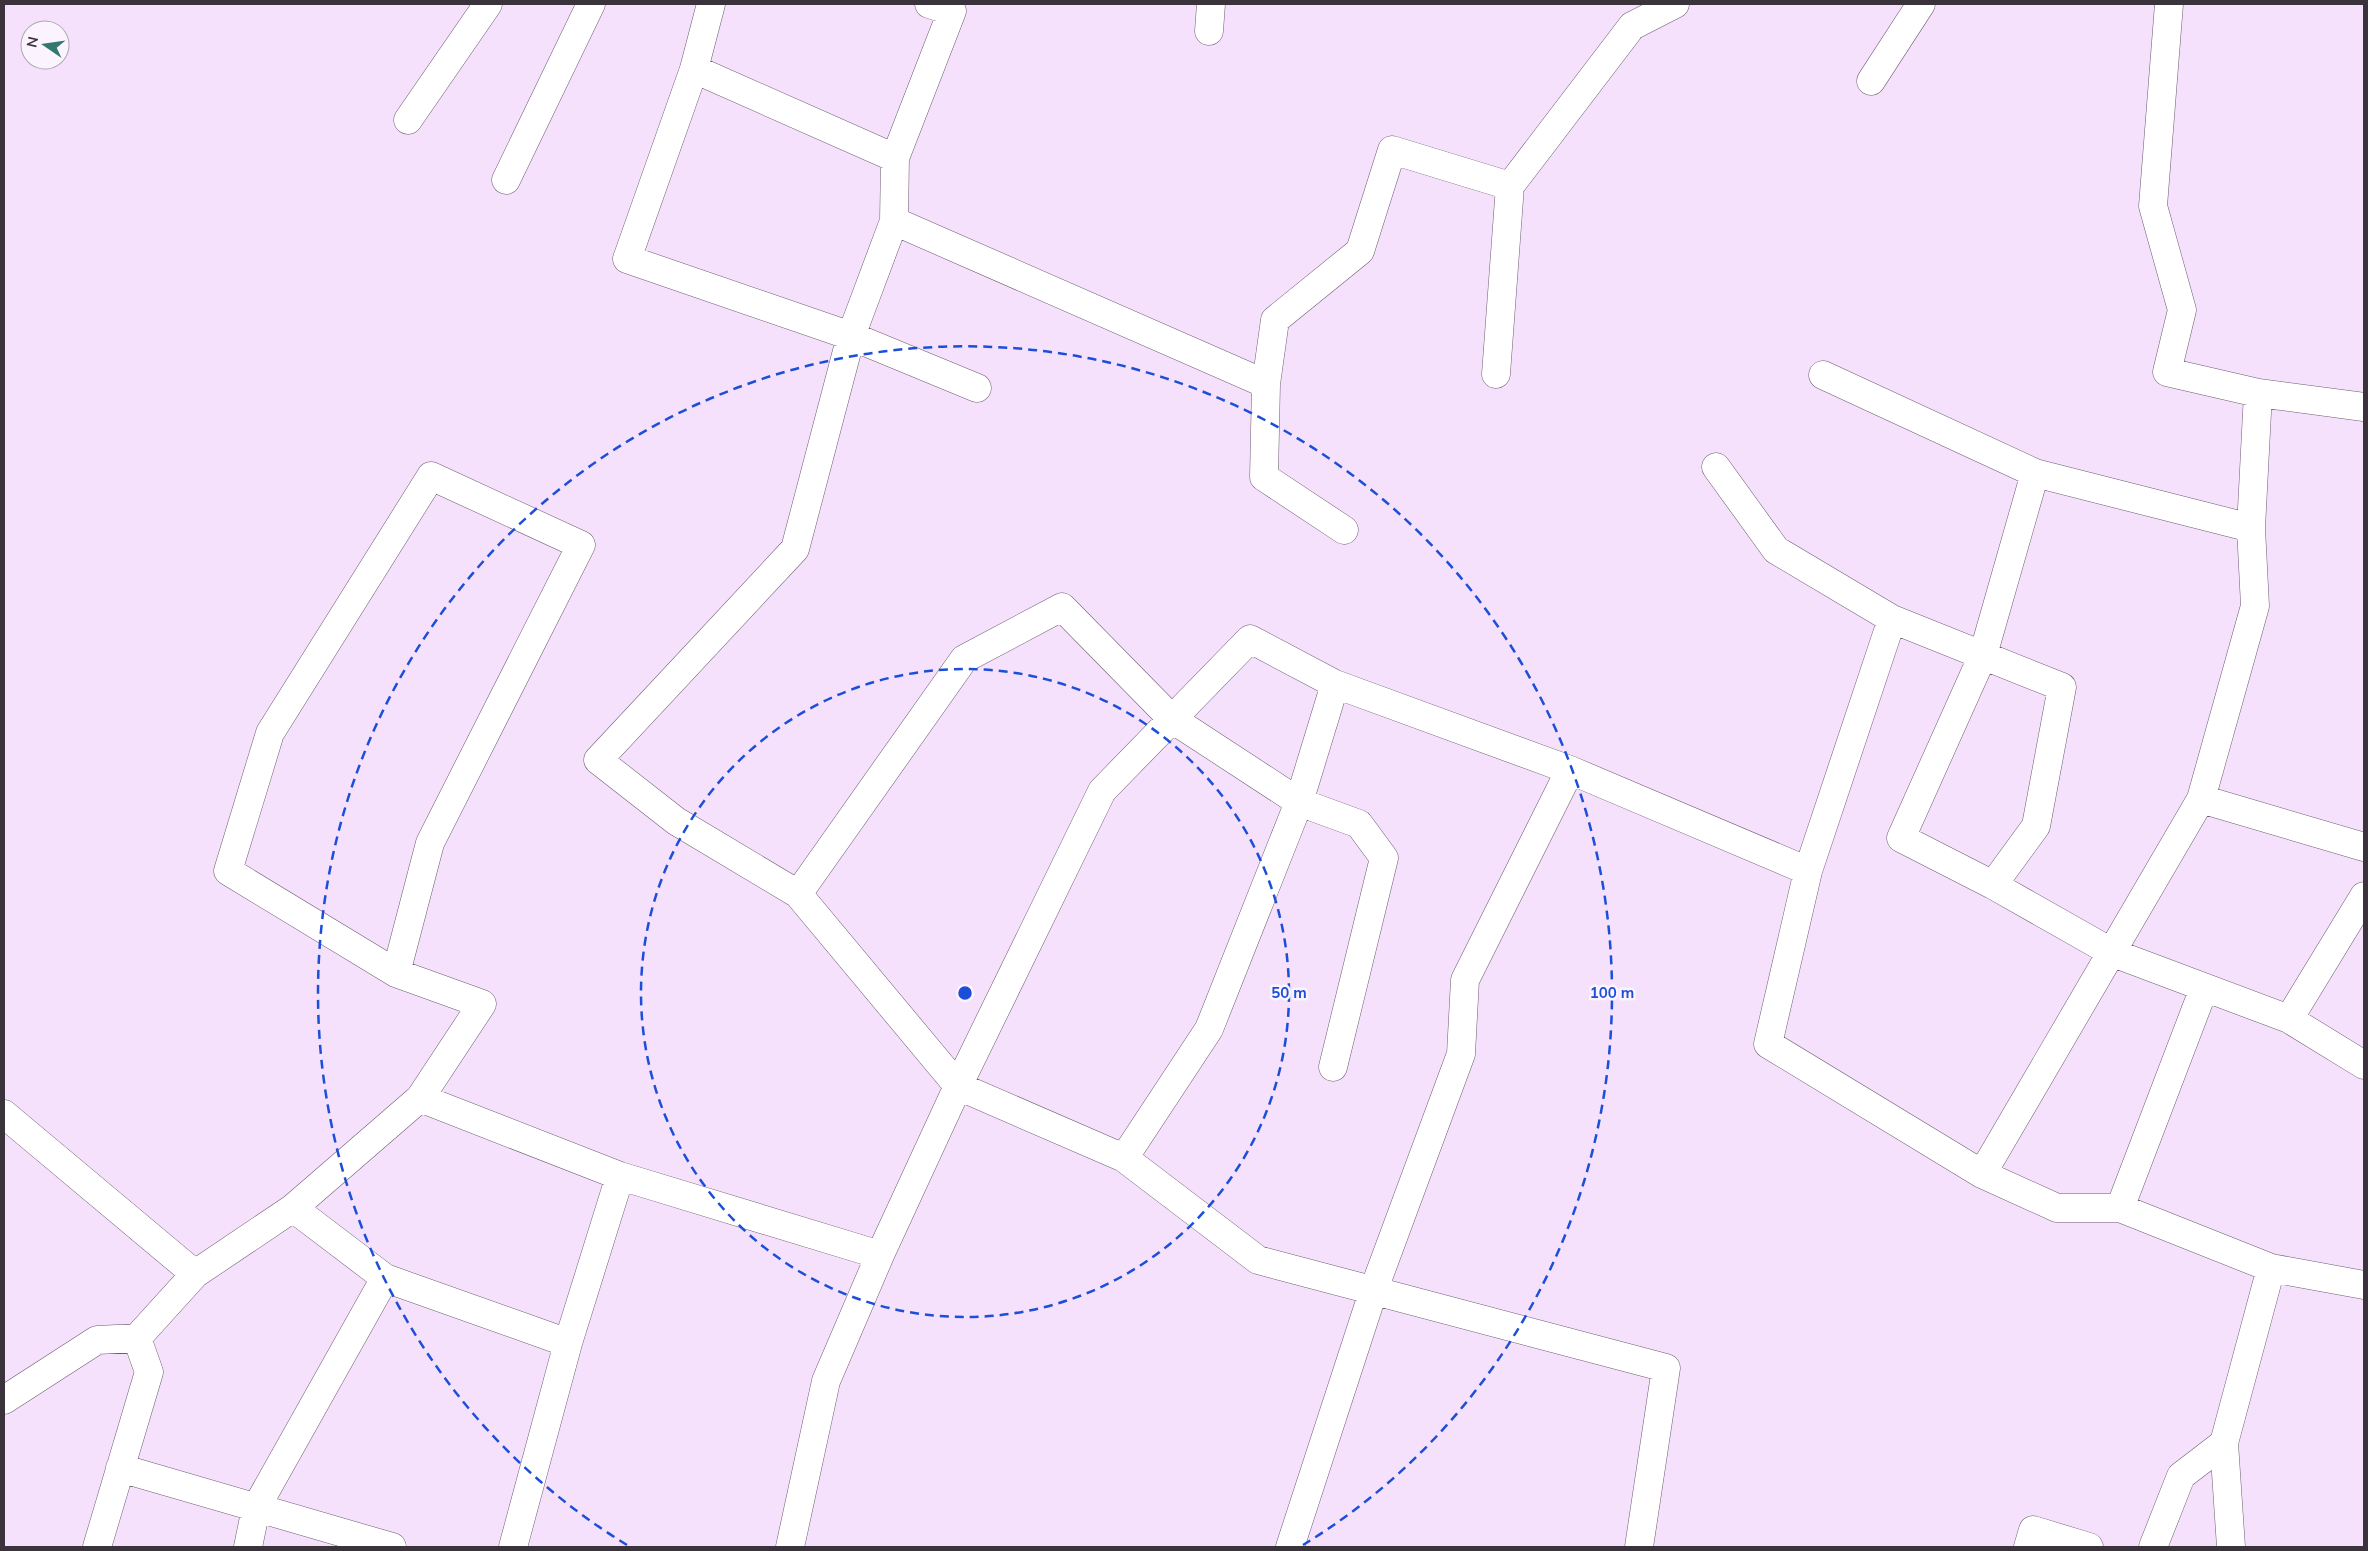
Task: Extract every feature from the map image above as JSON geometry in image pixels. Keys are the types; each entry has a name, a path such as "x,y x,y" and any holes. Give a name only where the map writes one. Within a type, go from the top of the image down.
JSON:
{"street":[{"path":"408,120 488,4"},
{"path":"506,180 591,4"},
{"path":"712,4 694,69 627,259 851,336 977,388"},
{"path":"929,4 952,11 895,158 894,221 851,336 794,549 598,760 676,821 798,894 958,1086 1124,1158 1258,1260 1666,1368 1640,1546"},
{"path":"1209,31 1211,4"},
{"path":"1496,374 1510,186 1632,26 1674,4"},
{"path":"1872,81 1921,4"},
{"path":"2169,4 2153,206 2182,310 2167,372 2258,393 2364,407"},
{"path":"694,69 895,158"},
{"path":"1344,530 1264,477 1266,384 1274,320 1360,251 1392,150 1510,186"},
{"path":"894,221 1266,384"},
{"path":"1823,375 2035,473 2251,528"},
{"path":"1982,1174 2113,953 2201,799 2255,606 2251,528 2258,393"},
{"path":"1716,467 1776,550 1892,619 2062,687 2036,826 1993,885"},
{"path":"2035,473 1984,655 1902,838 1993,885 2113,953 2289,1019 2364,1065"},
{"path":"4,1400 96,1340 137,1338 195,1274 293,1208 420,1098 482,1004 396,973 228,871 270,733 432,476 581,545 430,843 396,973"},
{"path":"798,894 964,659 1062,607 1172,719 1299,802 1359,824 1384,858 1333,1067"},
{"path":"1892,619 1808,871 1768,1044 1982,1174 2057,1208 2120,1208 2271,1268 2364,1285"},
{"path":"790,1547 826,1381 880,1256 958,1086 1102,791 1250,639 1335,684 1570,770 1808,871"},
{"path":"1124,1158 1209,1029 1299,802 1335,684"},
{"path":"1290,1547 1374,1290 1462,1054 1465,980 1570,770"},
{"path":"2201,799 2364,847"},
{"path":"2289,1019 2364,896"},
{"path":"2120,1208 2204,988"},
{"path":"420,1098 620,1176 880,1256"},
{"path":"4,1114 195,1274"},
{"path":"513,1547 568,1343 620,1176"},
{"path":"293,1208 385,1278 568,1343"},
{"path":"2231,1547 2224,1443 2271,1268"},
{"path":"248,1547 256,1508 385,1278"},
{"path":"97,1547 149,1372 137,1338"},
{"path":"2153,1547 2180,1476 2224,1443"},
{"path":"120,1468 392,1547"},
{"path":"2028,1547 2032,1530 2089,1547"}]}
